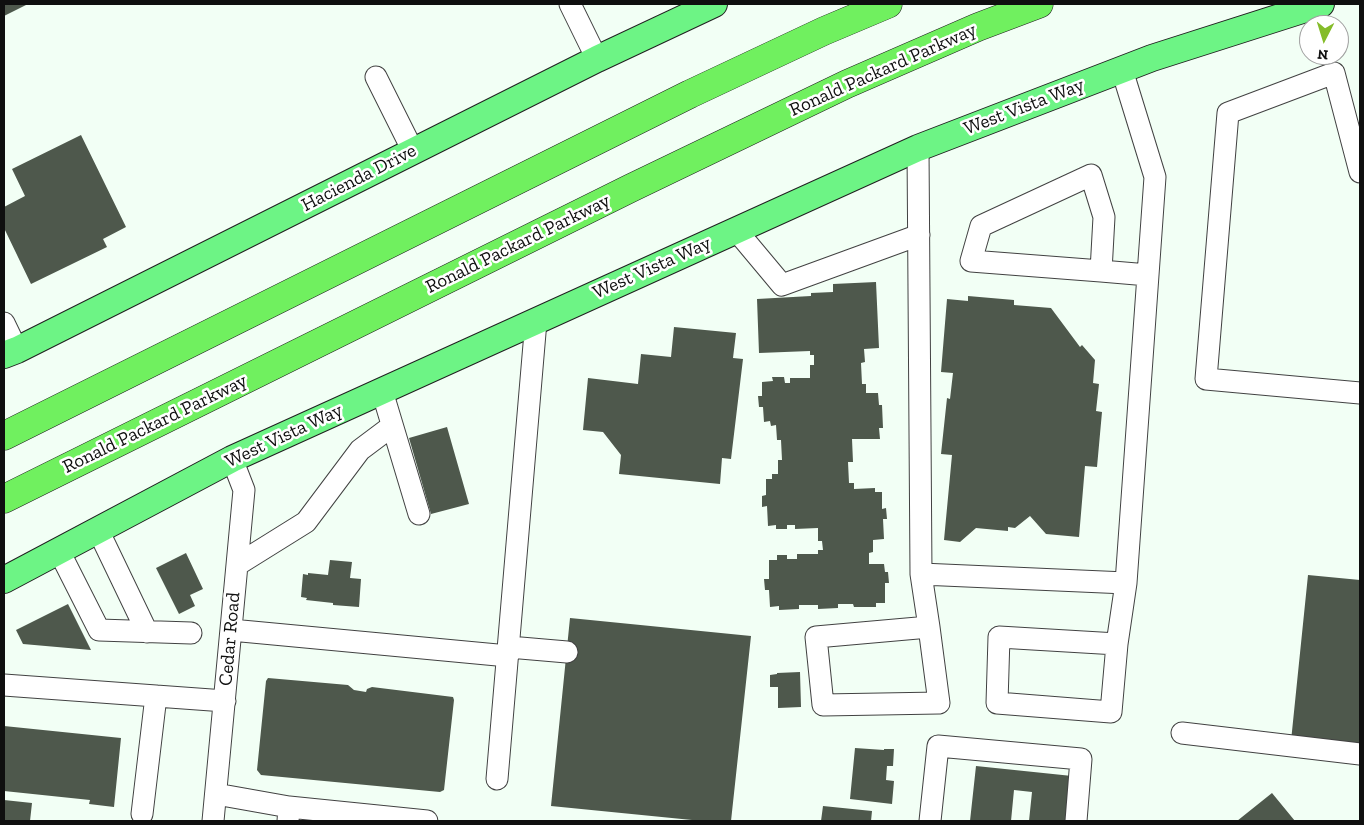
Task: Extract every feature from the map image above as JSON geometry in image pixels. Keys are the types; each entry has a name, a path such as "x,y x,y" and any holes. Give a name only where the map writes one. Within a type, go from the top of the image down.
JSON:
{"highway":[{"path":"4,436 690,94 824,31 888,4"},
{"name":"Ronald Packard Parkway","path":"4,499 631,188 847,84 978,27 1039,4"}],"main road":[{"name":"Hacienda Drive","path":"10,352 597,59 714,4"},
{"name":"West Vista Way","path":"4,580 232,460 918,148 1152,58 1320,4"}],"street":[{"path":"570,4 597,59"},
{"path":"1116,644 999,637 997,703 1111,712 1116,644 1126,583 1155,177 1122,70"},
{"path":"1360,172 1334,73 1228,113 1206,379 1360,393"},
{"path":"376,77 413,151"},
{"path":"918,148 921,574 929,627 939,703 823,705 816,637 929,627"},
{"path":"1101,271 1104,217 1091,175 981,226 970,261 1026,266 1101,271 1148,274"},
{"path":"736,230 782,285 919,235"},
{"path":"497,779 536,321"},
{"path":"4,323 10,352"},
{"path":"382,391 419,514"},
{"path":"237,565 306,522 360,450 392,426"},
{"name":"Cedar Road","path":"213,821 244,490 232,460"},
{"path":"98,530 147,632"},
{"path":"59,550 99,630 191,633"},
{"path":"921,574 1126,583"},
{"path":"231,630 508,652 567,652"},
{"path":"4,685 224,701"},
{"path":"142,814 156,696"},
{"path":"1182,733 1360,754"},
{"path":"930,821 938,746 1081,759 1076,821"},
{"path":"216,794 288,814 426,821"}],"building":[{"path":"4,4 28,4 4,16"},
{"path":"81,135 126,227 103,239 107,247 31,284 4,228 4,207 25,196 12,169"},
{"path":"876,282 879,348 864,349 865,362 861,363 862,384 866,384 866,393 878,393 879,405 882,405 883,428 879,428 880,439 852,439 853,462 848,462 849,483 854,483 854,489 875,488 875,492 882,492 882,509 886,508 887,519 883,519 884,539 873,540 873,552 869,553 869,564 884,564 885,572 888,572 889,583 885,583 885,603 876,603 876,607 854,607 853,604 838,604 838,608 818,609 818,605 799,605 799,609 779,610 779,606 770,607 769,590 765,590 764,579 769,579 769,560 777,560 777,555 787,555 787,559 797,559 797,554 818,554 818,550 823,550 822,541 818,541 818,528 795,529 795,525 787,525 787,529 776,529 776,525 768,526 767,506 762,507 762,496 766,495 766,479 772,479 772,474 778,474 778,460 782,460 781,440 777,440 776,425 771,426 770,421 764,422 763,407 759,407 758,396 762,396 762,382 773,381 772,377 784,377 785,383 790,383 790,378 810,378 810,365 814,365 814,355 810,355 810,351 759,353 757,299 811,296 811,293 833,292 833,284"},
{"path":"968,296 1014,300 1014,305 1051,308 1080,347 1082,345 1095,360 1093,383 1099,384 1096,411 1102,412 1097,467 1085,466 1079,537 1046,534 1030,516 1015,528 1008,527 1008,531 976,528 960,542 944,540 952,455 941,454 947,398 950,399 953,373 941,372 947,299 968,301"},
{"path":"674,327 736,333 733,358 743,359 731,459 722,458 720,484 619,474 621,455 603,432 583,430 588,378 638,384 641,354 671,357"},
{"path":"447,427 469,504 431,514 409,438"},
{"path":"186,553 203,589 190,595 195,606 179,614 156,568"},
{"path":"330,560 352,562 350,578 361,579 359,607 333,605 333,603 306,600 307,598 301,597 303,574 328,575"},
{"path":"1308,575 1360,580 1360,748 1291,741"},
{"path":"68,604 91,650 23,644 16,630"},
{"path":"570,618 751,636 731,821 702,821 551,806"},
{"path":"800,672 801,707 778,708 778,687 770,687 770,675"},
{"path":"268,678 348,685 354,690 366,692 367,689 372,687 453,697 444,790 440,792 261,775 257,770 266,681"},
{"path":"4,726 121,738 114,807 89,804 90,800 4,791"},
{"path":"855,748 894,749 893,766 887,766 886,780 894,781 892,804 850,799"},
{"path":"976,766 1072,776 1070,821 1029,821 1032,792 1014,790 1011,821 970,821"},
{"path":"1272,793 1295,821 1237,821"},
{"path":"4,800 32,803 30,821 4,821"},
{"path":"823,806 872,811 871,821 821,821"}]}
